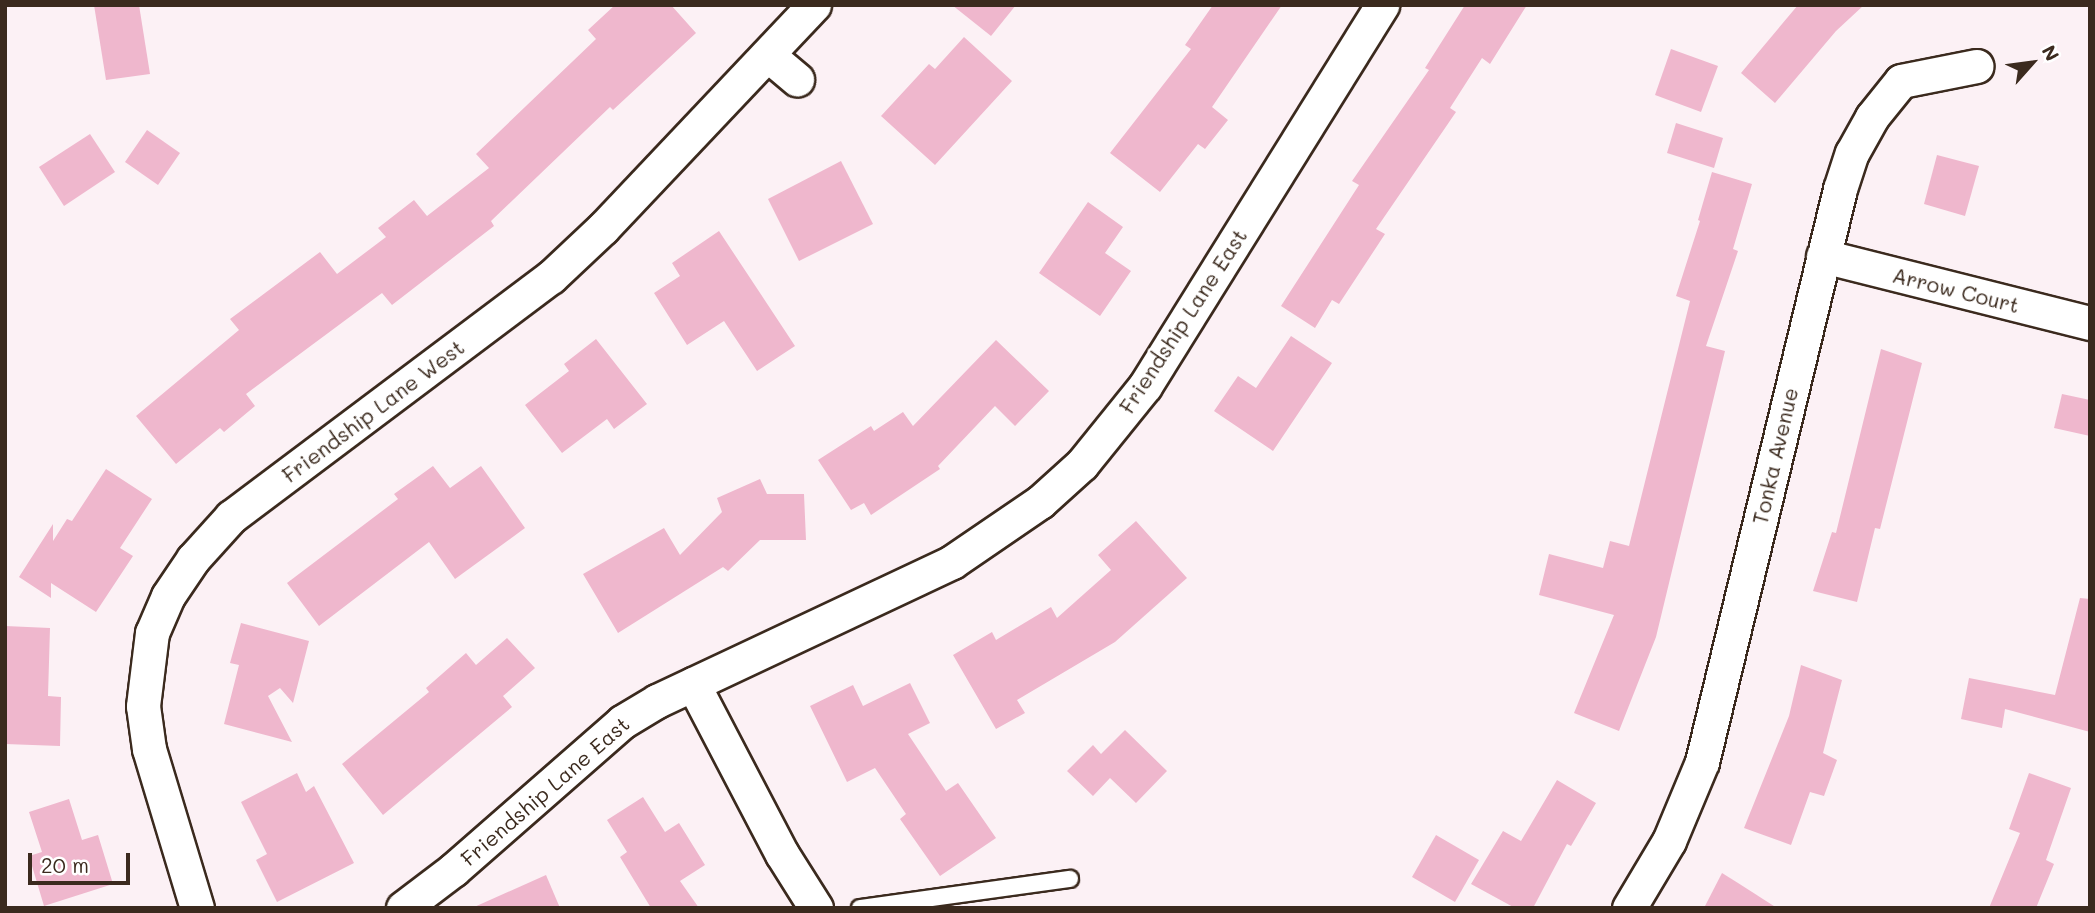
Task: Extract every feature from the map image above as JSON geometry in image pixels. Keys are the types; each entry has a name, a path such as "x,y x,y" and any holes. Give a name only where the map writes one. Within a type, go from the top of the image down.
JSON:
{"street":[{"name":"Friendship Lane West","path":"197,908 149,749 143,706 152,633 169,596 193,559 231,517 551,276 603,228 814,5"},
{"name":"Friendship Lane East","path":"403,908 453,870 622,722 693,684 952,562 1040,502 1082,464 1145,386 1382,5"},
{"path":"768,55 797,79"},
{"name":"Tonka Avenue","path":"1629,908 1669,841 1702,762 1823,256 1852,153 1872,117 1901,81 1977,66"},
{"name":"Arrow Court","path":"1823,256 2090,323"},
{"path":"693,684 782,855 816,908"}],"lane":[{"path":"860,908 1070,879"}],"building":[{"path":"94,5 139,5 150,74 106,80"},
{"path":"615,5 671,5 696,33 613,110 610,107 491,221 494,226 392,305 382,293 246,394 255,406 224,432 220,428 176,464 136,416 239,330 230,319 320,252 337,274 386,237 378,228 414,200 427,216 489,168 476,154 596,39 588,30"},
{"path":"952,5 1016,5 991,36"},
{"path":"1213,5 1282,5 1212,107 1228,120 1205,149 1198,144 1160,192 1110,153 1191,49 1185,45"},
{"path":"1465,5 1527,5 1490,64 1482,58 1450,108 1456,112 1376,229 1385,234 1339,304 1332,300 1315,328 1281,306 1359,185 1352,181 1429,70 1425,68"},
{"path":"1798,5 1864,5 1836,31 1775,103 1741,73"},
{"path":"964,37 1012,81 935,165 881,116 929,64 935,69"},
{"path":"1671,49 1718,66 1701,112 1655,95"},
{"path":"1676,123 1723,138 1714,168 1667,153"},
{"path":"147,130 180,153 158,185 125,162"},
{"path":"90,134 115,172 64,206 39,167"},
{"path":"1937,155 1979,166 1965,216 1924,204"},
{"path":"841,161 873,224 799,261 768,199"},
{"path":"1712,172 1752,184 1733,249 1738,251 1706,346 1725,351 1656,637 1619,731 1574,713 1614,615 1539,595 1549,554 1603,568 1610,541 1629,546 1690,301 1676,296 1700,221 1698,220"},
{"path":"1088,202 1123,227 1105,253 1131,271 1100,316 1039,273"},
{"path":"719,231 795,346 757,371 724,321 687,345 654,293 680,276 672,263"},
{"path":"1291,336 1332,363 1273,451 1214,411 1238,376 1256,388"},
{"path":"596,339 647,404 614,429 607,419 562,453 525,405 569,371 564,364"},
{"path":"996,340 1049,391 1015,426 995,406 938,466 940,469 871,515 864,503 851,510 818,460 871,426 874,431 903,412 913,426"},
{"path":"1881,349 1922,363 1880,529 1875,528 1857,602 1813,591 1832,532 1836,533"},
{"path":"2062,394 2090,400 2090,436 2054,428"},
{"path":"433,466 450,488 481,466 525,528 455,579 429,542 319,626 287,583 398,499 394,494"},
{"path":"106,469 152,499 120,548 133,556 96,612 51,583 51,598 19,577 53,524 53,541 67,519 72,521"},
{"path":"760,479 767,494 804,494 806,540 760,540 728,571 723,567 618,633 583,574 664,528 680,555 722,512 717,498"},
{"path":"1136,521 1187,578 1115,642 1017,700 1025,713 996,729 953,655 992,632 996,640 1051,607 1057,618 1111,570 1098,555"},
{"path":"2080,598 2090,599 2090,732 2005,709 2002,728 1961,719 1969,678 2055,695"},
{"path":"241,623 309,641 293,703 280,688 268,696 292,742 224,724 239,665 230,663"},
{"path":"5,626 50,628 48,696 61,697 60,746 5,744"},
{"path":"507,638 535,668 503,696 512,707 383,815 342,764 429,692 426,688 466,653 476,665"},
{"path":"1801,665 1842,680 1823,753 1837,760 1824,796 1810,792 1791,845 1744,828 1789,716"},
{"path":"910,683 930,723 908,734 946,791 958,783 996,838 940,876 900,819 906,814 875,768 847,782 810,706 853,685 863,706"},
{"path":"1125,730 1167,771 1136,803 1110,778 1093,796 1067,771 1093,745 1101,754"},
{"path":"297,773 306,792 314,786 354,863 277,902 256,860 267,854 241,802"},
{"path":"2029,773 2071,788 2046,860 2054,864 2036,908 1989,908 2020,833 2009,829"},
{"path":"1557,780 1596,803 1571,846 1567,844 1533,908 1515,908 1471,884 1503,831 1521,841"},
{"path":"643,797 665,832 679,823 705,865 680,881 699,908 651,908 620,857 627,852 607,820"},
{"path":"69,799 82,840 98,835 113,884 44,906 29,856 42,852 29,812"},
{"path":"1436,835 1479,860 1455,902 1412,877"},
{"path":"1722,873 1738,883 1777,908 1704,908"},
{"path":"546,875 560,908 472,908"}]}
